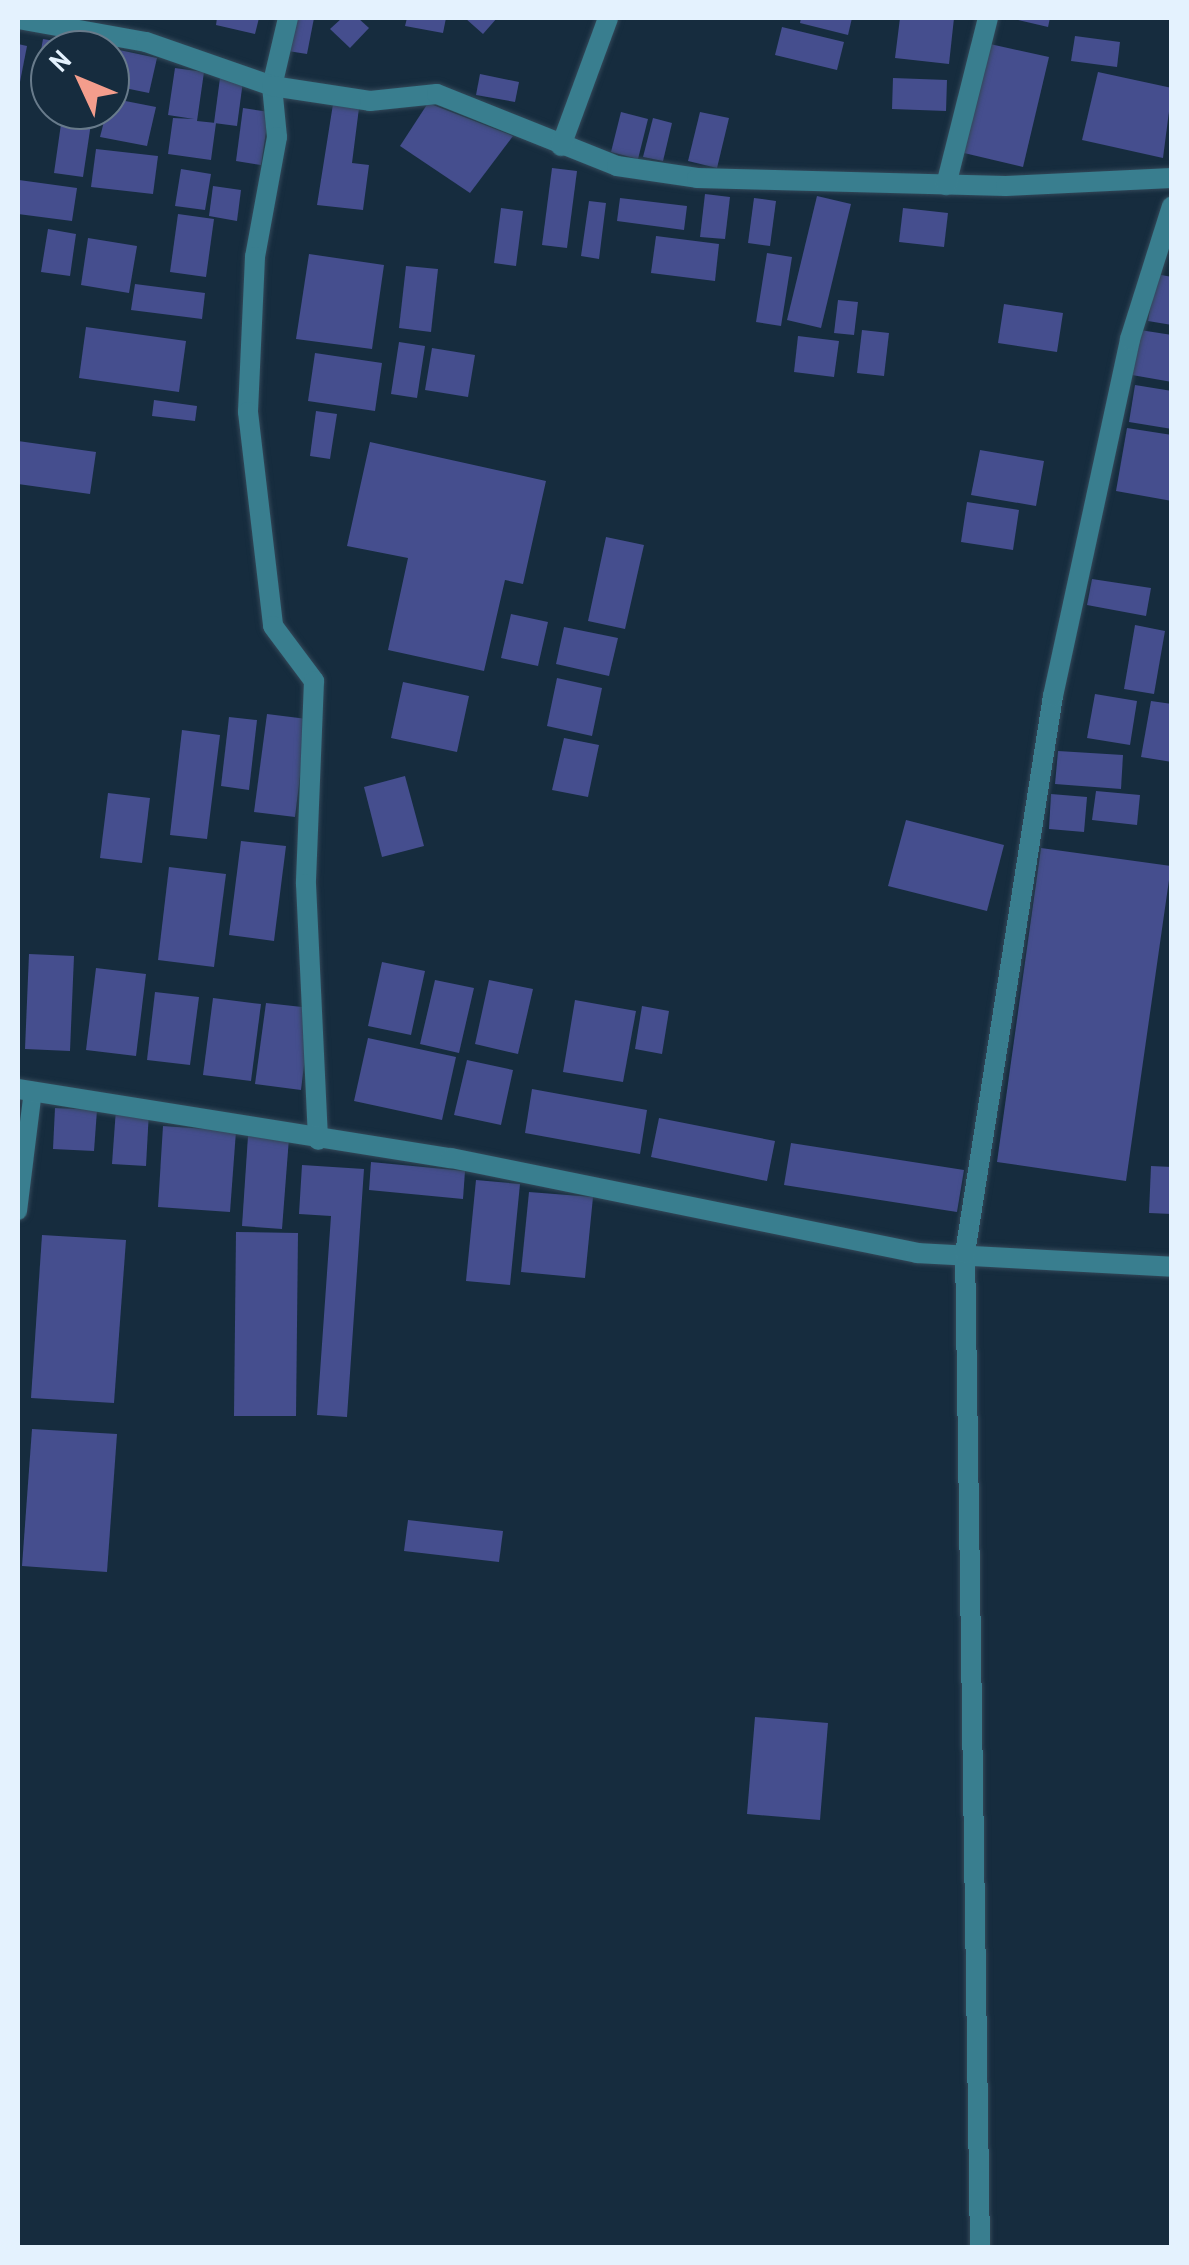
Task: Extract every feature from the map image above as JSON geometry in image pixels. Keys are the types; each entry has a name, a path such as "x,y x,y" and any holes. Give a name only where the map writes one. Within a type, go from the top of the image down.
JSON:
{"street":[{"path":"18,18 146,42 272,86 370,101 437,94 617,166 697,178 946,186 1172,178"},
{"path":"288,18 272,86 277,137 255,257 248,412 273,626 314,681 306,884 318,1140"},
{"path":"561,146 608,18"},
{"path":"946,186 988,18"},
{"path":"980,2248 965,1253 1053,696 1130,339 1172,206"},
{"path":"25,1090 318,1140 451,1158 917,1253 1172,1267"}],"lane":[{"path":"18,1211 25,1090"}],"building":[{"path":"217,18 259,18 255,34 216,25"},
{"path":"293,18 314,18 307,54 288,51"},
{"path":"342,18 358,18 369,28 350,48 330,29"},
{"path":"407,18 446,18 443,33 405,26"},
{"path":"465,18 497,18 483,34"},
{"path":"801,18 852,18 848,35 800,23"},
{"path":"900,18 954,18 949,64 895,58"},
{"path":"1010,18 1050,18 1048,27"},
{"path":"782,27 844,42 837,70 775,55"},
{"path":"1075,36 1120,42 1117,67 1071,61"},
{"path":"18,44 27,46 19,87 18,87"},
{"path":"990,44 1049,57 1023,167 964,153"},
{"path":"130,52 157,58 149,93 130,89"},
{"path":"175,68 204,72 197,121 216,123 211,160 168,154 173,118 194,119 168,115"},
{"path":"1098,72 1172,88 1163,158 1082,140"},
{"path":"480,74 519,82 515,102 476,95"},
{"path":"220,78 243,81 237,126 214,123"},
{"path":"893,78 947,80 946,111 892,109"},
{"path":"130,102 156,107 147,146 100,137 102,130 130,130"},
{"path":"428,103 513,136 470,193 400,146"},
{"path":"333,104 359,108 352,163 369,165 363,210 317,205"},
{"path":"243,108 269,112 261,165 236,161"},
{"path":"621,112 648,119 638,159 611,152"},
{"path":"700,112 729,118 717,168 688,161"},
{"path":"653,118 672,123 663,161 643,157"},
{"path":"60,130 90,130 83,177 54,173"},
{"path":"96,149 158,156 153,194 91,187"},
{"path":"552,168 577,171 567,248 542,245"},
{"path":"181,169 211,174 205,210 175,206"},
{"path":"19,180 77,188 72,221 18,214"},
{"path":"213,186 241,190 237,221 209,216"},
{"path":"705,194 730,197 725,239 700,237"},
{"path":"817,196 851,204 821,328 787,320"},
{"path":"620,198 687,206 684,230 617,221"},
{"path":"754,198 776,201 770,246 748,243"},
{"path":"589,201 606,203 599,259 581,256"},
{"path":"501,208 523,211 516,266 494,263"},
{"path":"903,208 948,213 944,247 899,242"},
{"path":"178,214 214,219 206,277 170,272"},
{"path":"48,229 76,234 70,276 41,272"},
{"path":"656,236 719,244 715,281 651,273"},
{"path":"88,238 137,246 129,293 81,285"},
{"path":"767,253 792,257 781,326 756,322"},
{"path":"309,254 384,265 372,349 296,339"},
{"path":"406,266 438,269 431,332 399,328"},
{"path":"1156,274 1172,277 1172,325 1148,321"},
{"path":"135,284 205,293 202,319 131,310"},
{"path":"838,300 858,302 854,335 834,333"},
{"path":"1004,304 1063,313 1057,352 998,343"},
{"path":"86,327 186,341 179,392 79,378"},
{"path":"862,330 889,333 884,376 857,373"},
{"path":"1140,330 1172,335 1172,382 1132,375"},
{"path":"798,336 839,341 834,377 794,372"},
{"path":"399,342 425,346 417,398 391,394"},
{"path":"432,348 475,355 468,397 425,390"},
{"path":"315,353 382,363 375,411 308,401"},
{"path":"1135,385 1172,391 1172,429 1129,422"},
{"path":"154,400 197,406 195,421 152,416"},
{"path":"316,411 337,414 330,459 310,456"},
{"path":"1127,428 1172,435 1172,501 1116,491"},
{"path":"18,441 96,452 90,494 18,484"},
{"path":"370,442 546,481 523,584 505,580 484,671 388,650 408,558 347,546"},
{"path":"980,450 1044,461 1036,506 971,495"},
{"path":"967,502 1019,510 1013,550 961,542"},
{"path":"606,537 644,545 625,629 588,621"},
{"path":"1092,579 1151,588 1146,616 1087,605"},
{"path":"511,614 548,622 538,666 501,658"},
{"path":"1135,625 1165,631 1154,694 1124,689"},
{"path":"564,627 618,638 609,676 556,664"},
{"path":"557,678 602,688 592,736 547,726"},
{"path":"403,682 469,696 457,752 391,738"},
{"path":"1095,694 1137,701 1130,745 1087,738"},
{"path":"1151,701 1172,704 1172,762 1141,757"},
{"path":"267,714 307,719 295,817 254,812"},
{"path":"229,717 257,720 249,790 221,786"},
{"path":"182,730 220,735 207,839 170,835"},
{"path":"564,738 599,745 588,797 552,790"},
{"path":"1058,751 1123,755 1121,789 1055,784"},
{"path":"405,776 424,846 382,857 364,787"},
{"path":"1096,791 1140,795 1137,825 1092,820"},
{"path":"108,793 150,798 142,863 100,858"},
{"path":"1051,794 1087,797 1084,832 1049,829"},
{"path":"906,820 1004,845 987,911 888,886"},
{"path":"241,841 286,846 274,941 229,935"},
{"path":"1041,848 1171,866 1126,1181 997,1162"},
{"path":"169,867 226,874 214,967 158,960"},
{"path":"29,954 74,956 70,1051 25,1049"},
{"path":"382,962 425,971 411,1035 368,1026"},
{"path":"96,968 146,974 136,1056 86,1050"},
{"path":"435,980 474,988 459,1053 420,1044"},
{"path":"489,980 533,989 518,1054 475,1044"},
{"path":"155,992 199,997 190,1065 147,1060"},
{"path":"213,998 261,1004 251,1081 203,1075"},
{"path":"575,1000 636,1011 623,1082 563,1072"},
{"path":"266,1003 311,1008 301,1090 255,1084"},
{"path":"642,1006 669,1011 662,1054 635,1049"},
{"path":"368,1038 456,1057 442,1120 354,1101"},
{"path":"467,1060 513,1070 501,1125 454,1115"},
{"path":"532,1089 647,1110 640,1154 525,1133"},
{"path":"55,1108 97,1110 94,1151 53,1149"},
{"path":"116,1109 149,1111 146,1166 112,1164"},
{"path":"659,1118 775,1141 767,1181 651,1157"},
{"path":"163,1126 236,1131 230,1212 158,1207"},
{"path":"248,1136 289,1138 282,1229 242,1226"},
{"path":"791,1143 964,1170 957,1212 784,1185"},
{"path":"371,1162 465,1171 463,1199 369,1190"},
{"path":"302,1165 364,1169 347,1417 317,1415 331,1216 299,1214"},
{"path":"1151,1166 1172,1167 1172,1214 1149,1213"},
{"path":"476,1180 520,1184 510,1285 466,1281"},
{"path":"529,1192 593,1197 585,1278 521,1272"},
{"path":"236,1232 298,1233 296,1416 234,1416"},
{"path":"42,1235 126,1240 114,1403 31,1398"},
{"path":"32,1429 117,1434 107,1572 22,1566"},
{"path":"408,1520 503,1531 499,1562 404,1551"},
{"path":"755,1717 828,1723 820,1820 747,1814"}]}
